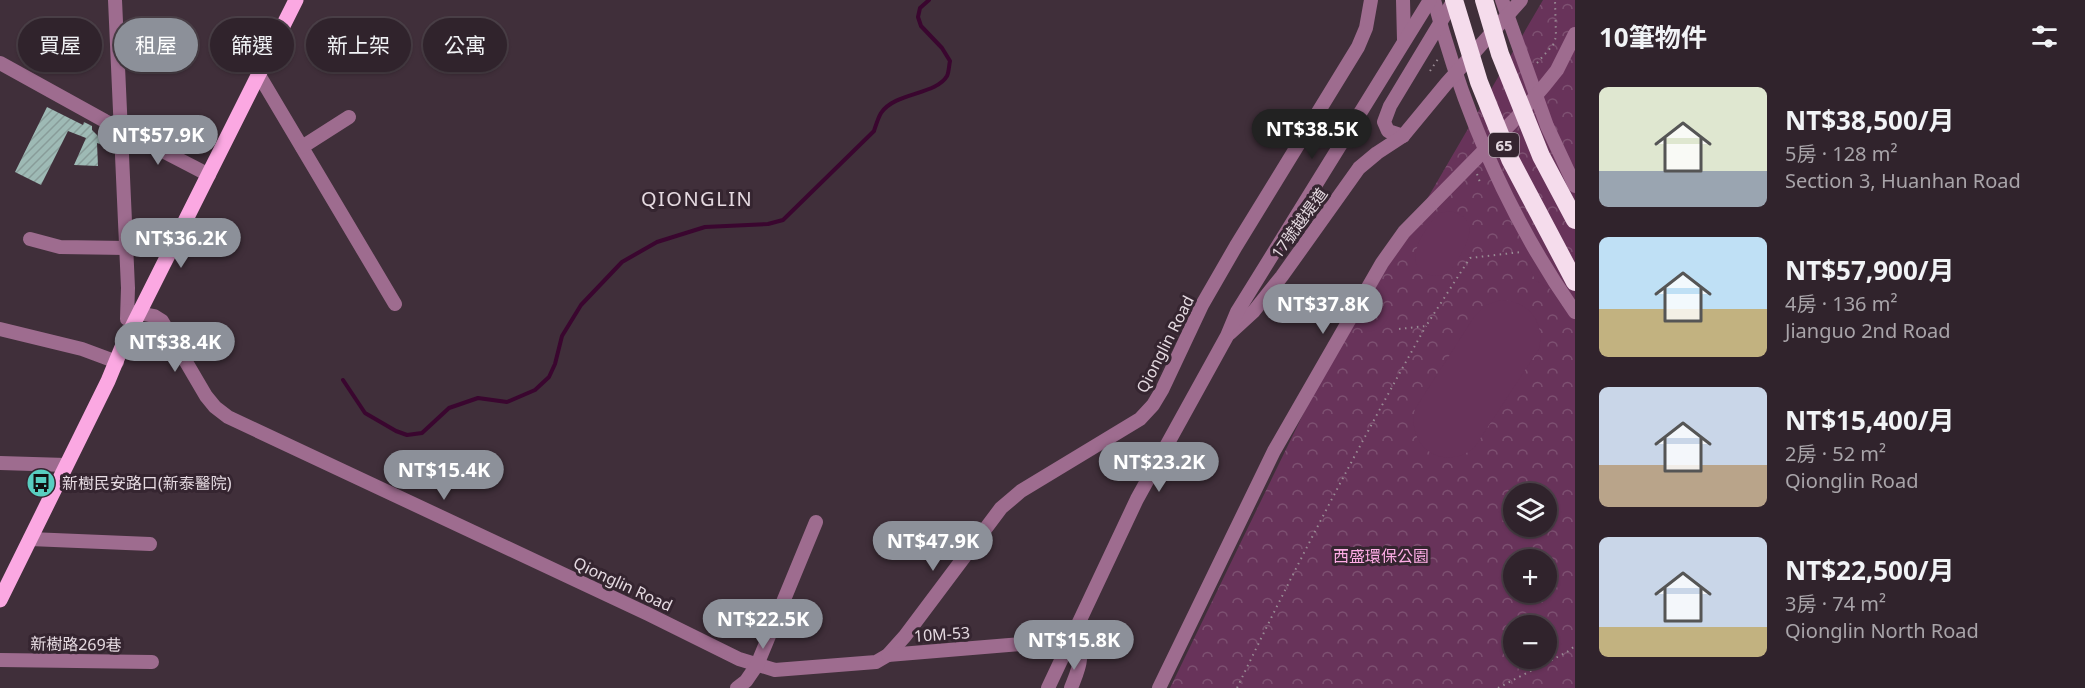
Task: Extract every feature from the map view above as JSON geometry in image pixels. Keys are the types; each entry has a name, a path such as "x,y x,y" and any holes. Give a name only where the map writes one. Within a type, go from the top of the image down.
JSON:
{"highway":[{"name":"65","path":"1454,0 1479,82 1510,159 1575,282"},
{"name":"65","path":"1484,0 1500,54 1541,156 1575,220"}],"main road":[{"path":"0,600 117,362 134,312 209,175 296,0"}],"street":[{"path":"116,0 126,248 134,312"},
{"name":"Qionglin Road","path":"134,312 154,316 162,321 206,396 228,417 739,659 775,670 876,662 888,655 906,636 1001,508 1021,491 1140,419 1154,405 1202,305 1358,46 1366,28 1371,0"},
{"path":"1403,0 1404,41"},
{"path":"1048,688 1137,499 1227,336 1243,302 1404,41 1432,0"},
{"path":"1432,0 1495,174 1558,287 1575,312"},
{"path":"1403,136 1388,131 1384,122 1390,106 1454,0"},
{"path":"1502,0 1547,126 1575,186"},
{"name":"17號越堤道","path":"1227,336 1254,311 1282,276 1359,168 1403,136 1521,0"},
{"path":"1158,688 1274,451 1382,263 1404,232 1495,140 1545,85 1557,70 1575,34"},
{"path":"0,63 209,175"},
{"path":"259,75 395,304"},
{"path":"302,147 349,117"},
{"path":"30,239 60,247 126,248"},
{"path":"0,329 82,349 117,362"},
{"path":"0,463 66,465"},
{"path":"737,688 746,681 757,665 816,522"},
{"path":"30,539 150,544"},
{"path":"1071,640 1081,651 1071,688"},
{"name":"10M-53","path":"888,655 1071,640"},
{"name":"新樹路269巷","path":"0,660 152,662"}],"path":[{"path":"1237,688 1289,579 1348,466 1426,326 1470,258 1517,254 1527,250"},
{"path":"1399,329 1426,326"},
{"path":"1498,688 1575,646"}],"green space":[{"name":"西盛環保公園","path":"1543,0 1575,0 1575,688 1170,688 1310,400"},
{"path":"1451,211 1460,214 1468,224 1467,243 1457,261 1447,272 1438,276 1426,274 1419,269 1416,262 1417,246 1435,217 1440,213"},
{"path":"1556,252 1575,256 1575,303 1535,280 1528,264"},
{"path":"1501,300 1520,304 1533,315 1540,330 1539,349 1474,448 1462,455 1450,457 1429,452 1416,434 1415,409 1474,317 1486,305"}],"building":[{"path":"47,107 83,125 84,122 92,126 92,130 110,148 97,143 98,166 74,165 86,138 68,131 41,185 15,172"}],"waterway":[{"path":"343,380 365,413 407,435 422,433 449,408 478,398 507,402 535,390 549,377 562,336 581,305 622,262 657,242 705,227 768,224 783,220 874,131 880,115 887,106 942,82 948,74 950,61 942,48 921,26 918,17 920,8 929,0"}],"place":[{"name":"新樹民安路口(新泰醫院)","path":"41,483"}],"district":[{"name":"QIONGLIN","path":"697,198"}]}
